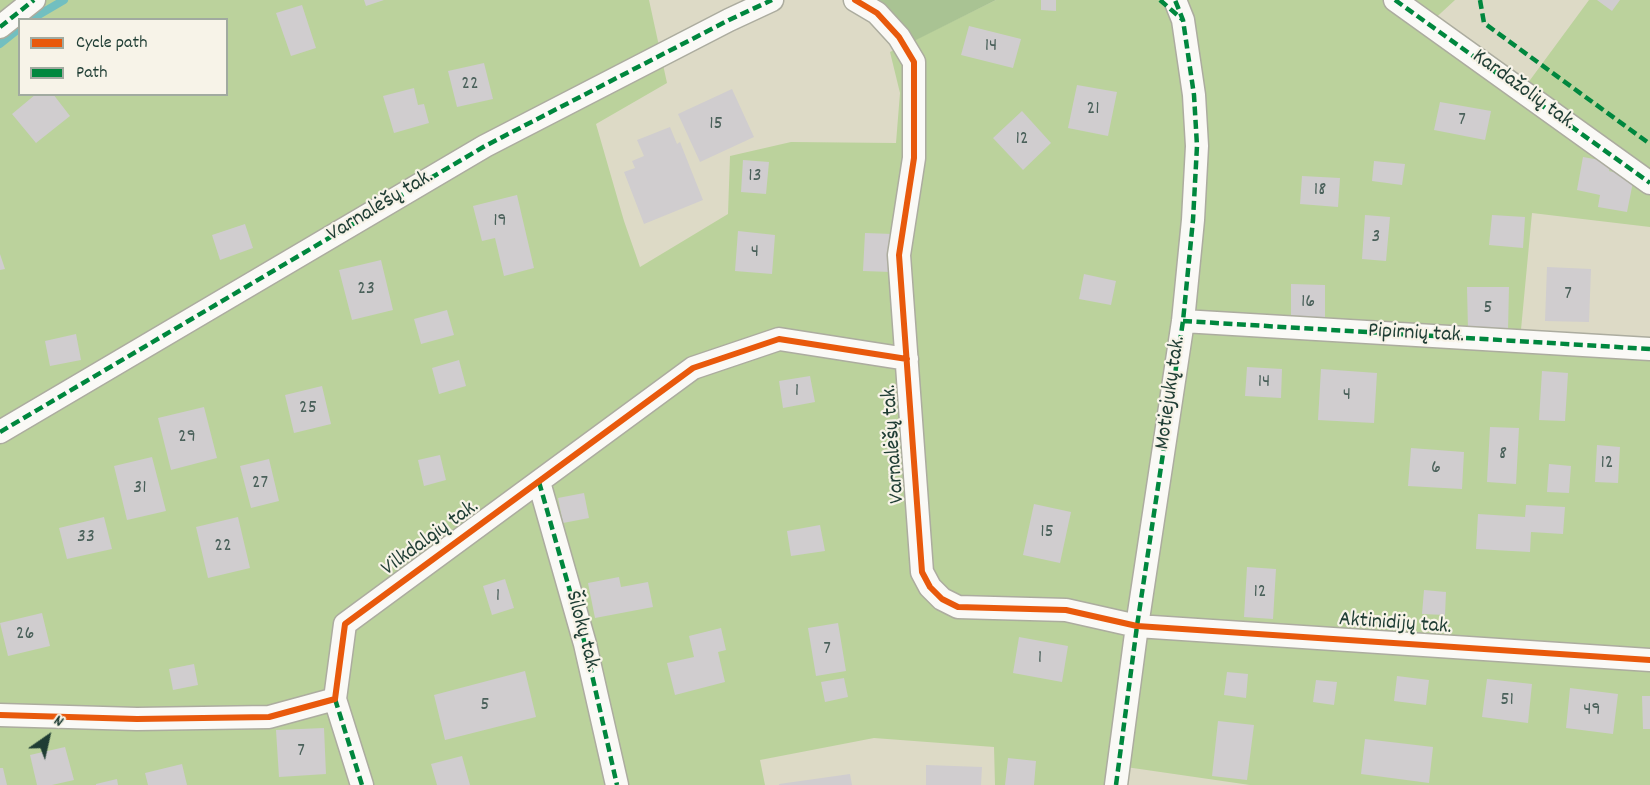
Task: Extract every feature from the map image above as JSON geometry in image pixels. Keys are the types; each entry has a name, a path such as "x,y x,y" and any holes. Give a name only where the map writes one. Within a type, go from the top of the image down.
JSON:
{"street":[{"path":"0,27 34,0"},
{"name":"Varnalėšų tak.","path":"0,432 485,146 772,0"},
{"name":"Varnalėšų tak.","path":"855,0 876,13 899,37 914,62 914,158 899,255 922,572 930,587 942,599 958,607 1066,610 1137,626"},
{"name":"Motiejukų tak.","path":"1116,785 1137,626 1183,321 1193,220 1197,146 1194,95 1183,20 1175,0"},
{"name":"Kardažolių tak.","path":"1395,0 1650,183"},
{"name":"Pipirnių tak.","path":"1183,321 1650,349"},
{"name":"Vilkdalgių tak.","path":"335,699 345,624 693,368 779,339 907,359"},
{"name":"Šilokų tak.","path":"538,482 585,644 616,785"},
{"name":"Aktinidijų tak.","path":"1137,626 1650,660"},
{"path":"0,715 137,720 269,717 335,699 362,785"}],"green space":[{"path":"0,0 649,0 667,83 596,124 640,267 728,214 730,156 791,142 896,143 900,93 890,52 996,0 1455,0 1429,24 1522,91 1589,0 1650,0 1650,227 1532,213 1520,340 1650,349 1650,785 1250,785 1119,766 1116,785 995,785 994,747 874,738 760,760 765,785 0,785"},
{"path":"875,0 996,0 914,41"}],"building":[{"path":"364,0 384,0 366,6"},
{"path":"1041,0 1056,0 1056,11 1041,10"},
{"path":"1597,0 1620,0 1612,11"},
{"path":"302,5 316,48 291,56 276,13"},
{"path":"969,26 1021,39 1013,68 961,55"},
{"path":"484,63 493,99 457,107 448,71"},
{"path":"1077,85 1117,92 1108,136 1068,128"},
{"path":"414,88 418,105 424,104 429,123 394,133 383,96"},
{"path":"732,89 754,137 700,162 678,114"},
{"path":"34,96 55,96 70,116 36,143 12,114"},
{"path":"1440,102 1491,111 1485,140 1434,130"},
{"path":"1022,111 1051,143 1023,170 993,138"},
{"path":"670,127 677,144 680,142 703,200 644,224 624,172 635,168 632,161 644,156 637,140"},
{"path":"1583,157 1611,162 1609,171 1634,177 1627,212 1598,207 1600,195 1577,190"},
{"path":"743,160 769,162 766,194 741,192"},
{"path":"1374,161 1405,164 1402,185 1372,181"},
{"path":"1302,176 1340,178 1338,207 1300,204"},
{"path":"517,195 534,268 504,276 495,238 482,241 473,206"},
{"path":"1365,215 1390,217 1386,261 1362,259"},
{"path":"1492,215 1525,217 1523,248 1489,245"},
{"path":"245,224 253,248 220,260 212,235"},
{"path":"738,231 775,235 772,274 735,271"},
{"path":"865,233 893,234 891,272 863,271"},
{"path":"0,254 5,269 0,270"},
{"path":"381,260 393,310 352,320 339,270"},
{"path":"1547,267 1591,269 1589,322 1545,321"},
{"path":"1084,274 1116,281 1111,305 1079,299"},
{"path":"1291,284 1325,285 1325,322 1291,322"},
{"path":"1467,287 1509,287 1508,330 1468,330"},
{"path":"447,310 454,335 421,344 414,319"},
{"path":"76,334 81,360 50,366 45,341"},
{"path":"459,360 466,386 439,394 432,368"},
{"path":"1247,367 1282,369 1281,398 1245,396"},
{"path":"1321,369 1377,373 1374,423 1318,420"},
{"path":"1542,371 1568,373 1565,421 1539,420"},
{"path":"810,376 815,402 783,408 779,381"},
{"path":"322,386 331,424 294,433 285,395"},
{"path":"204,407 217,458 171,470 158,418"},
{"path":"1490,427 1519,428 1516,484 1487,482"},
{"path":"1597,445 1620,447 1618,483 1595,482"},
{"path":"1411,448 1464,452 1462,489 1408,486"},
{"path":"440,455 446,480 424,486 418,460"},
{"path":"152,457 166,511 127,520 114,466"},
{"path":"269,459 279,501 251,508 240,466"},
{"path":"1549,464 1571,466 1569,493 1547,492"},
{"path":"584,493 589,518 563,523 558,498"},
{"path":"1034,504 1071,512 1060,563 1023,555"},
{"path":"1526,505 1565,507 1563,534 1531,532 1530,552 1476,549 1478,514 1525,517"},
{"path":"104,517 112,549 67,559 59,528"},
{"path":"238,517 250,568 208,578 196,527"},
{"path":"820,525 825,551 791,556 787,531"},
{"path":"1247,567 1276,569 1273,619 1244,617"},
{"path":"619,577 621,587 648,582 653,607 595,618 588,583"},
{"path":"505,579 514,608 492,615 483,586"},
{"path":"1424,590 1446,592 1445,615 1422,614"},
{"path":"42,613 50,646 8,656 0,623"},
{"path":"838,623 846,671 816,676 808,628"},
{"path":"721,628 726,650 718,652 725,682 675,695 667,663 694,657 689,636"},
{"path":"1019,637 1068,646 1062,682 1013,673"},
{"path":"194,664 198,685 173,690 169,669"},
{"path":"525,671 536,717 445,740 434,695"},
{"path":"1227,672 1248,674 1246,698 1224,695"},
{"path":"1397,676 1429,680 1426,705 1394,701"},
{"path":"844,678 848,697 825,702 821,682"},
{"path":"1487,679 1532,684 1528,723 1482,717"},
{"path":"1316,680 1337,682 1334,705 1313,702"},
{"path":"1570,688 1618,694 1613,734 1566,728"},
{"path":"1642,696 1650,696 1650,729 1643,729"},
{"path":"1218,721 1254,725 1247,780 1212,776"},
{"path":"324,728 326,774 279,777 276,730"},
{"path":"1365,739 1433,747 1429,783 1361,774"},
{"path":"65,747 74,780 52,785 37,785 30,755"},
{"path":"462,756 470,785 437,785 431,764"},
{"path":"1008,758 1036,761 1034,785 1005,785"},
{"path":"182,764 187,785 148,785 145,773"},
{"path":"926,765 982,767 981,785 926,785"},
{"path":"0,768 3,768 7,785 0,785"},
{"path":"850,774 852,785 779,785 779,784"},
{"path":"117,779 118,785 96,785 96,784"}],"waterway":[{"path":"33,18 64,0"},
{"path":"0,44 18,30"}],"marked path":[{"path":"0,27 34,0"},
{"path":"0,432 485,146 772,0"},
{"path":"1160,0 1183,20"},
{"path":"1116,785 1137,626 1183,321 1193,220 1197,146 1194,95 1183,20 1175,0"},
{"path":"1395,0 1650,183"},
{"path":"1480,0 1484,23 1650,144"},
{"path":"1183,321 1650,349"},
{"path":"539,482 585,644 617,785"},
{"path":"335,699 362,785"}],"cycle path":[{"path":"855,0 877,13 899,37 914,62 914,158 899,255 922,572 930,587 942,599 958,607 1066,610 1137,626 1650,660"},
{"path":"0,715 137,719 269,717 335,699 345,624 693,368 779,339 907,359"}]}
